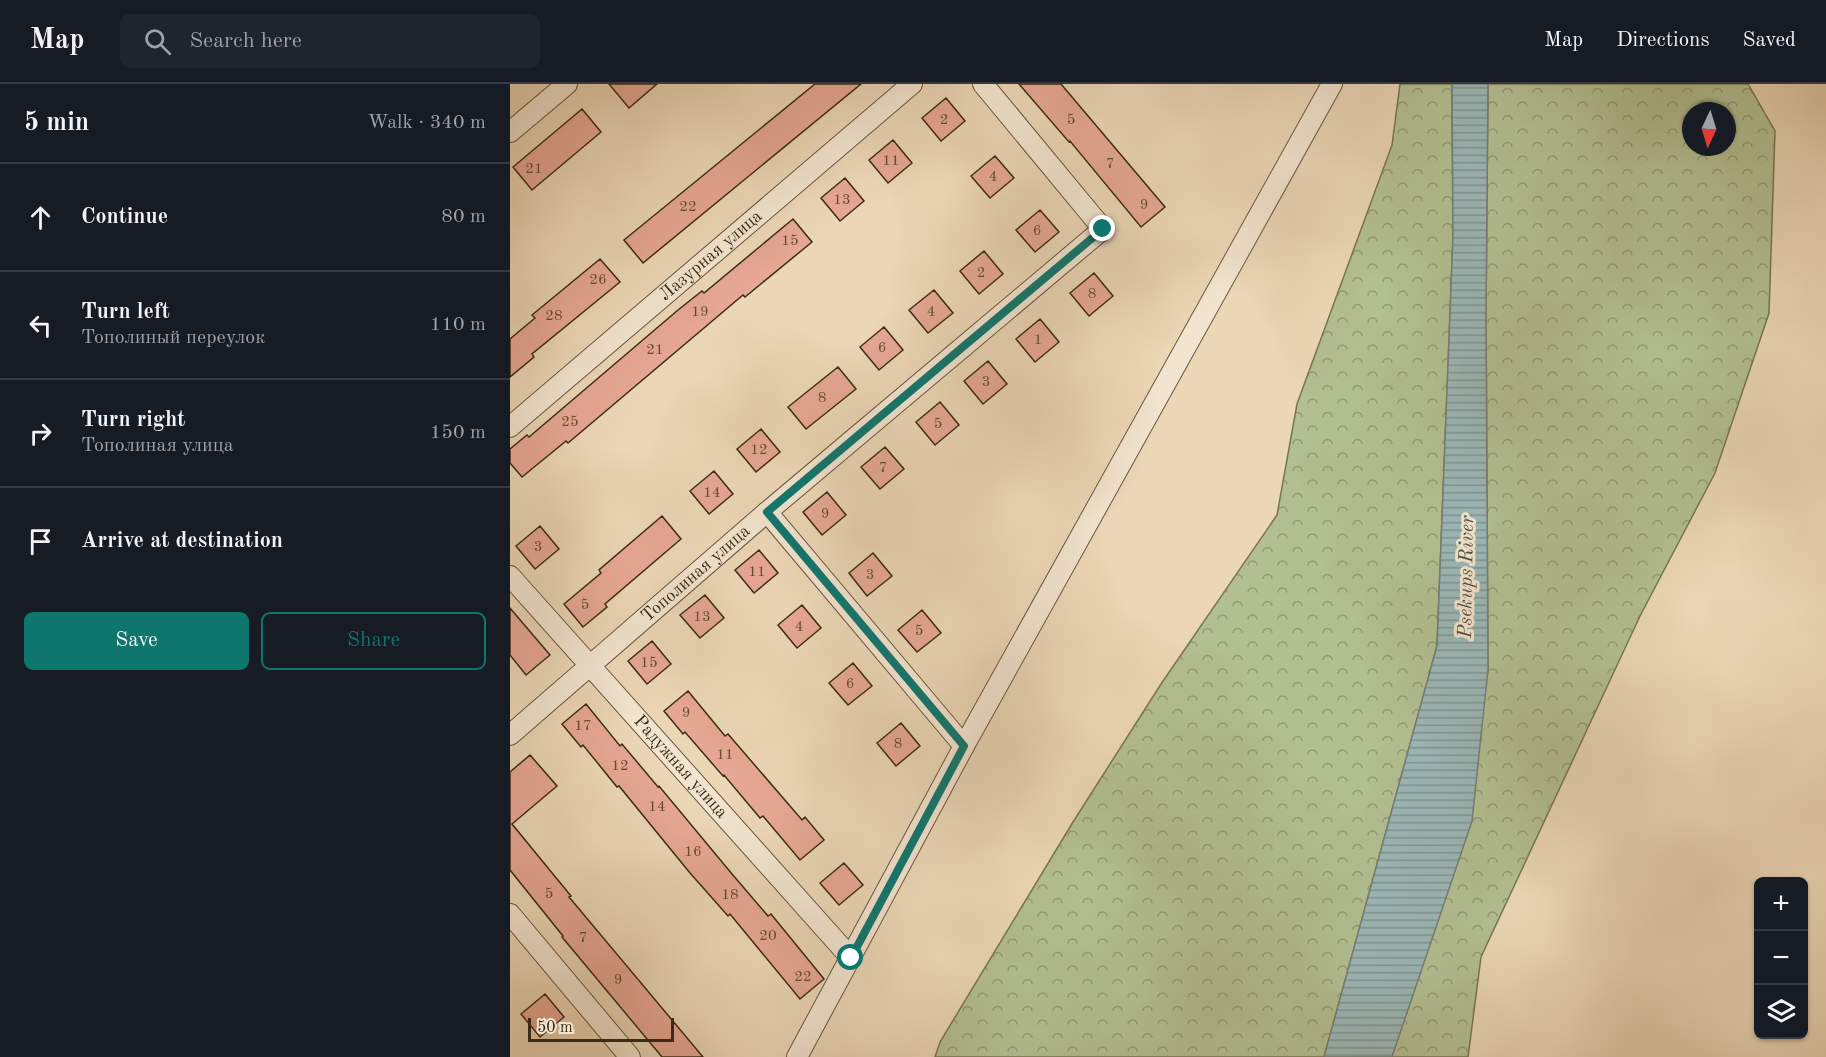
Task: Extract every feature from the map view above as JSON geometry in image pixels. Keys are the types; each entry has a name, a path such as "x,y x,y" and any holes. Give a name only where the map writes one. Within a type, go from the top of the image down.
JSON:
{"street":[{"path":"510,132 567,84"},
{"name":"Лазурная улица","path":"510,427 912,84"},
{"name":"Тополиная улица","path":"510,735 767,512 1103,229 983,84"},
{"path":"796,1057 964,746 1332,84"},
{"path":"767,512 964,746"},
{"name":"Радужная улица","path":"510,576 851,958"},
{"path":"510,914 630,1057"}],"green space":[{"path":"1400,84 1452,84 1453,237 1437,646 1324,1057 935,1057 940,1042 1073,822 1161,684 1277,515 1297,404 1392,145"},
{"path":"1488,84 1748,84 1775,131 1769,313 1715,473 1640,616 1481,957 1468,1057 1392,1057 1488,670 1486,314"}],"water":[{"name":"Psekups River","path":"1452,84 1488,84 1486,314 1488,670 1472,821 1392,1057 1324,1057 1437,646 1453,237"}],"building":[{"path":"609,84 657,84 629,108"},
{"path":"815,84 861,84 643,263 624,240"},
{"path":"1019,84 1061,84 1165,207 1141,227 1070,141"},
{"path":"946,98 965,121 941,141 922,118"},
{"path":"582,109 601,132 532,190 513,167"},
{"path":"893,140 912,163 888,183 869,160"},
{"path":"995,156 1014,178 990,198 971,176"},
{"path":"845,178 864,201 840,221 821,198"},
{"path":"1040,210 1059,232 1035,252 1016,230"},
{"path":"793,219 812,242 745,297 743,295 568,443 566,441 522,477 510,463 510,449 527,435 529,437 678,310 702,291 704,293"},
{"path":"984,251 1003,274 979,294 960,271"},
{"path":"600,259 620,282 532,354 534,357 510,377 510,339 535,318 532,315"},
{"path":"1094,273 1113,296 1089,316 1070,293"},
{"path":"934,290 953,313 928,333 909,310"},
{"path":"1040,319 1059,342 1035,362 1016,339"},
{"path":"884,327 903,350 879,370 860,347"},
{"path":"988,361 1007,384 983,404 964,381"},
{"path":"838,367 856,389 806,429 788,407"},
{"path":"940,402 959,425 935,445 916,422"},
{"path":"761,429 780,452 756,472 737,449"},
{"path":"885,447 904,469 880,489 861,467"},
{"path":"714,471 733,494 709,514 690,491"},
{"path":"827,492 846,515 822,535 803,512"},
{"path":"662,516 681,539 605,604 607,607 583,627 564,604 601,573 599,570"},
{"path":"540,526 559,549 535,569 516,546"},
{"path":"759,550 778,573 754,593 735,570"},
{"path":"873,553 892,576 867,596 849,573"},
{"path":"705,595 724,618 700,638 680,615"},
{"path":"802,605 821,628 797,648 778,625"},
{"path":"510,608 550,655 526,675 510,655"},
{"path":"922,610 941,633 917,652 898,630"},
{"path":"652,641 671,664 647,684 628,661"},
{"path":"853,663 872,686 848,705 829,683"},
{"path":"688,691 725,736 728,734 802,820 805,817 824,840 800,860 763,816 760,818 724,775 685,732 683,734 664,711"},
{"path":"586,704 620,746 622,744 659,786 768,916 771,914 824,979 800,999 730,914 728,916 619,786 617,787 583,745 581,747 562,724"},
{"path":"901,723 920,746 896,766 877,743"},
{"path":"530,755 557,786 512,824 571,896 569,897 703,1057 662,1057 562,937 510,870 510,772"},
{"path":"844,863 863,885 839,905 820,883"},
{"path":"545,994 564,1017 540,1037 521,1014"}],"route":[{"path":"851,958 964,746 767,512 1103,229"}]}
